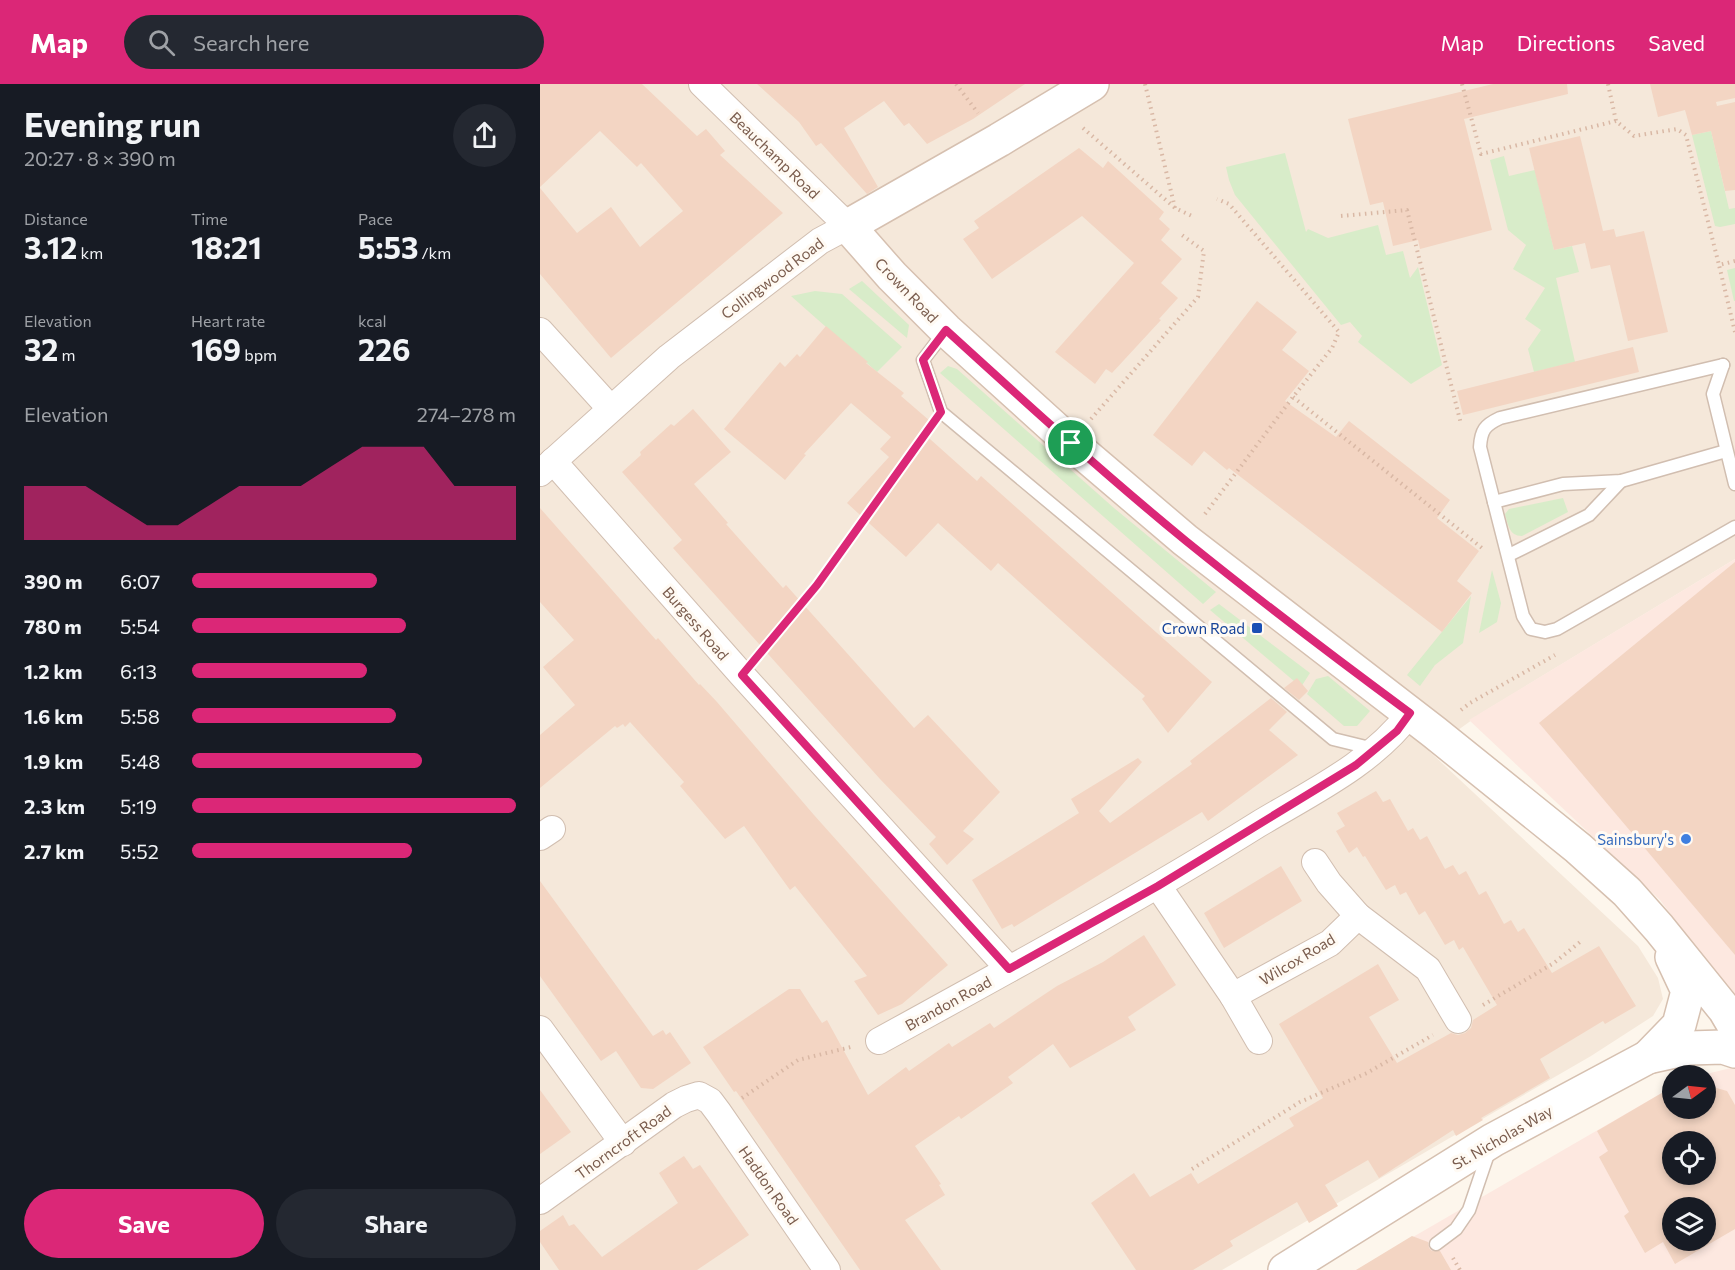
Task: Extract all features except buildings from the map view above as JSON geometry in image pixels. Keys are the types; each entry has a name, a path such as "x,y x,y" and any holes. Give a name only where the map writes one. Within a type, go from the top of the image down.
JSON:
{"street":[{"name":"Beauchamp Road","path":"702,84 848,226"},
{"name":"Collingwood Road","path":"547,467 669,357 810,248 1092,84"},
{"name":"Crown Road","path":"848,226 892,276 946,330 1071,443 1185,540 1329,653 1410,713 1578,848 1627,892 1725,1010 1735,1028"},
{"path":"540,331 610,408"},
{"name":"Burgess Road","path":"547,467 742,675 1009,969"},
{"name":"Brandon Road","path":"879,1041 1158,886 1356,765 1397,731 1410,713"},
{"path":"1315,862 1329,883 1358,916 1428,969 1458,1020"},
{"path":"1158,886 1233,996 1259,1041"},
{"name":"Wilcox Road","path":"1233,996 1330,943 1358,916"},
{"name":"Crown Road","path":"1648,1057 1679,1025 1688,991 1659,928"},
{"path":"540,1029 623,1143"},
{"name":"St. Nicholas Way","path":"1285,1270 1493,1140 1648,1057 1689,1048 1723,1047 1735,1051"},
{"name":"Thorncroft Road","path":"540,1201 686,1099 699,1095 714,1107"},
{"name":"Haddon Road","path":"714,1107 827,1270"}],"lane":[{"path":"946,330 923,360 941,412 1333,739 1376,750"},
{"path":"1735,484 1713,394 1723,365 1500,418 1486,424 1481,434 1480,447 1523,616 1531,630 1545,632 1557,629 1735,527"},
{"path":"1494,502 1563,484 1621,481 1726,451"},
{"path":"1509,555 1589,515 1621,481"},
{"path":"1437,1244 1456,1229 1469,1210 1493,1140"}],"path":[{"path":"1145,84 1175,208"},
{"path":"1462,84 1481,154 1616,121"},
{"path":"1608,84 1616,121 1634,136 1677,129 1686,135 1735,332"},
{"path":"1057,106 1175,208 1194,217"},
{"path":"1185,540 1332,348 1339,332 1229,204 1217,199"},
{"path":"1341,216 1407,210 1464,432"},
{"path":"1071,443 1198,297 1204,251 1179,233"},
{"path":"1719,265 1735,261"},
{"path":"1293,398 1480,547 1509,555"},
{"path":"742,675 817,585 941,412"},
{"path":"1192,1169 1300,1102 1367,1073 1458,1020 1554,963 1580,942"},
{"path":"714,1107 798,1060 879,1041"}],"shaded area":[{"path":"540,84 1735,84 1735,559 1483,712 1429,751 1638,946 1658,978 1663,999 1653,1016 1591,1056 1222,1270 540,1270"},
{"name":"Sainsbury's","path":"1735,559 1735,999 1660,900 1469,720"},
{"path":"1735,1067 1735,1270 1356,1270 1662,1093 1662,1119 1716,1119 1716,1072"}],"green space":[{"path":"1711,131 1729,209 1735,208 1735,224 1720,227 1715,226 1692,135"},
{"path":"1285,153 1306,232 1308,229 1328,238 1378,225 1386,255 1403,251 1410,278 1418,267 1442,365 1411,384 1358,342 1362,336 1350,322 1341,325 1235,195 1226,167"},
{"path":"1504,156 1509,176 1535,170 1554,250 1572,246 1579,272 1556,278 1575,362 1534,372 1528,349 1541,330 1525,319 1545,288 1513,269 1526,245 1508,230 1490,160"},
{"path":"1735,268 1735,301 1734,301 1727,270"},
{"path":"862,281 909,325 907,338 849,289"},
{"path":"815,291 842,294 902,347 877,372 791,296"},
{"path":"948,366 957,369 1114,508 1216,592 1203,604 940,373"},
{"path":"1563,498 1568,512 1522,536 1514,534 1510,529 1505,514 1509,509"},
{"path":"1492,570 1501,603 1497,622 1479,633"},
{"path":"1471,596 1463,643 1435,665 1420,686 1407,675"},
{"path":"1219,604 1310,673 1301,687 1210,610"},
{"path":"1328,676 1370,711 1357,726 1344,726 1307,694 1316,679"}],"place":[{"name":"Crown Road","path":"1257,628"},
{"name":"Sainsbury's","path":"1686,839"}],"route":[{"path":"946,330 1071,443 1185,540 1329,653 1410,713 1397,731 1356,765 1158,886 1009,969 742,675 817,585 941,412 923,360 946,330"}]}
